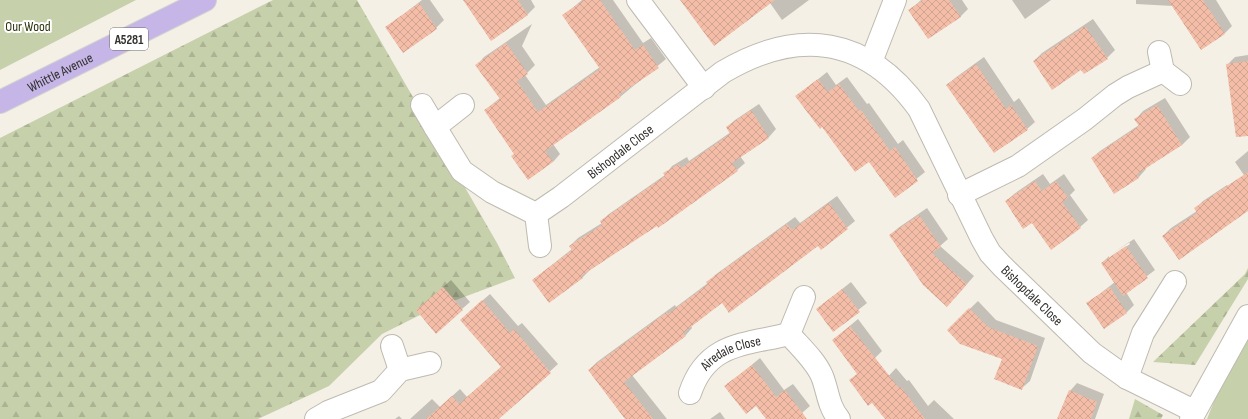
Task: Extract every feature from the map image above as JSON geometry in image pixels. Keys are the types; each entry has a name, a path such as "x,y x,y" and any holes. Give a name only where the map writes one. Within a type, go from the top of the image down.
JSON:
{"main road":[{"name":"Whittle Avenue","path":"0,102 205,0"}],"street":[{"path":"638,0 704,88"},
{"path":"871,62 895,0"},
{"name":"Bishopdale Close","path":"536,214 567,193 723,72 743,60 761,52 805,44 830,46 852,52 871,62 897,81 919,109 959,195 982,239 990,253 1002,266 1092,352 1127,378 1192,415"},
{"path":"959,195 1018,166 1085,119 1161,61 1180,84"},
{"path":"422,105 462,171 492,192 536,214 540,246"},
{"path":"435,127 463,105"},
{"path":"1127,378 1143,333 1175,282"},
{"path":"804,297 789,334 816,365 822,378 827,397 833,411 839,419"},
{"path":"1192,415 1248,316"},
{"name":"Airedale Close","path":"691,393 695,379 706,365 722,352 736,345 789,334"},
{"path":"392,346 400,370"},
{"path":"316,419 328,412 381,391 400,370 430,364"}],"green space":[{"name":"Our Wood","path":"0,0 136,0 0,70"},
{"path":"273,0 357,0 497,243 515,278 432,309 382,334 329,386 258,419 0,419 0,138"},
{"path":"1248,268 1248,279 1195,365 1153,362 1245,274"},
{"path":"1248,339 1248,419 1207,419 1217,394"},
{"path":"1135,399 1163,415 1161,419 1129,419"}],"building":[{"path":"463,0 518,0 528,15 491,41"},
{"path":"584,0 600,0 635,50 643,45 659,68 619,95 621,97 545,151 553,162 528,180 511,156 514,154 484,110 500,99 475,65 506,43 528,74 517,81 538,112 600,69 562,15"},
{"path":"680,0 775,0 714,46"},
{"path":"923,0 949,0 961,17 928,39 908,10"},
{"path":"1168,0 1203,0 1225,34 1201,50"},
{"path":"419,3 437,29 403,53 385,27"},
{"path":"1085,26 1108,59 1084,74 1081,70 1052,90 1033,61"},
{"path":"1248,61 1248,136 1236,137 1226,64"},
{"path":"976,64 1006,109 1011,105 1028,130 994,153 946,85"},
{"path":"818,79 828,92 839,84 859,111 861,110 890,151 895,147 918,181 895,198 869,162 855,172 822,127 820,129 795,96"},
{"path":"1157,105 1182,145 1137,174 1139,178 1114,194 1091,158 1139,126 1134,119"},
{"path":"751,110 769,138 732,163 738,171 658,228 657,226 581,276 583,278 549,303 532,280 572,250 569,246 602,225 600,221 665,176 663,173 679,164 681,168 730,134 726,127"},
{"path":"1248,172 1248,211 1179,260 1162,236 1197,213 1194,208"},
{"path":"1035,181 1042,191 1056,181 1068,198 1062,202 1081,228 1051,250 1032,223 1023,229 1005,201"},
{"path":"829,203 848,229 821,250 818,246 729,313 722,303 683,333 686,336 624,382 653,419 625,419 588,370 667,312 668,314 708,284 706,282 787,224 792,230"},
{"path":"919,215 941,247 932,253 967,284 947,307 923,285 889,235"},
{"path":"1126,246 1148,278 1123,296 1101,263"},
{"path":"443,287 463,310 436,334 416,310"},
{"path":"1110,287 1127,313 1104,329 1086,303"},
{"path":"842,289 860,312 833,332 816,309"},
{"path":"482,300 510,333 514,329 551,373 499,419 426,419 452,396 459,404 501,367 460,320"},
{"path":"969,308 988,327 1038,346 1022,390 994,379 1002,359 960,344 947,330"},
{"path":"850,326 899,388 901,387 925,419 885,419 872,403 868,406 849,380 857,374 832,340"},
{"path":"752,365 776,397 785,390 807,419 766,419 756,406 746,414 724,386"},
{"path":"1069,390 1097,402 1091,419 1057,419"}]}
